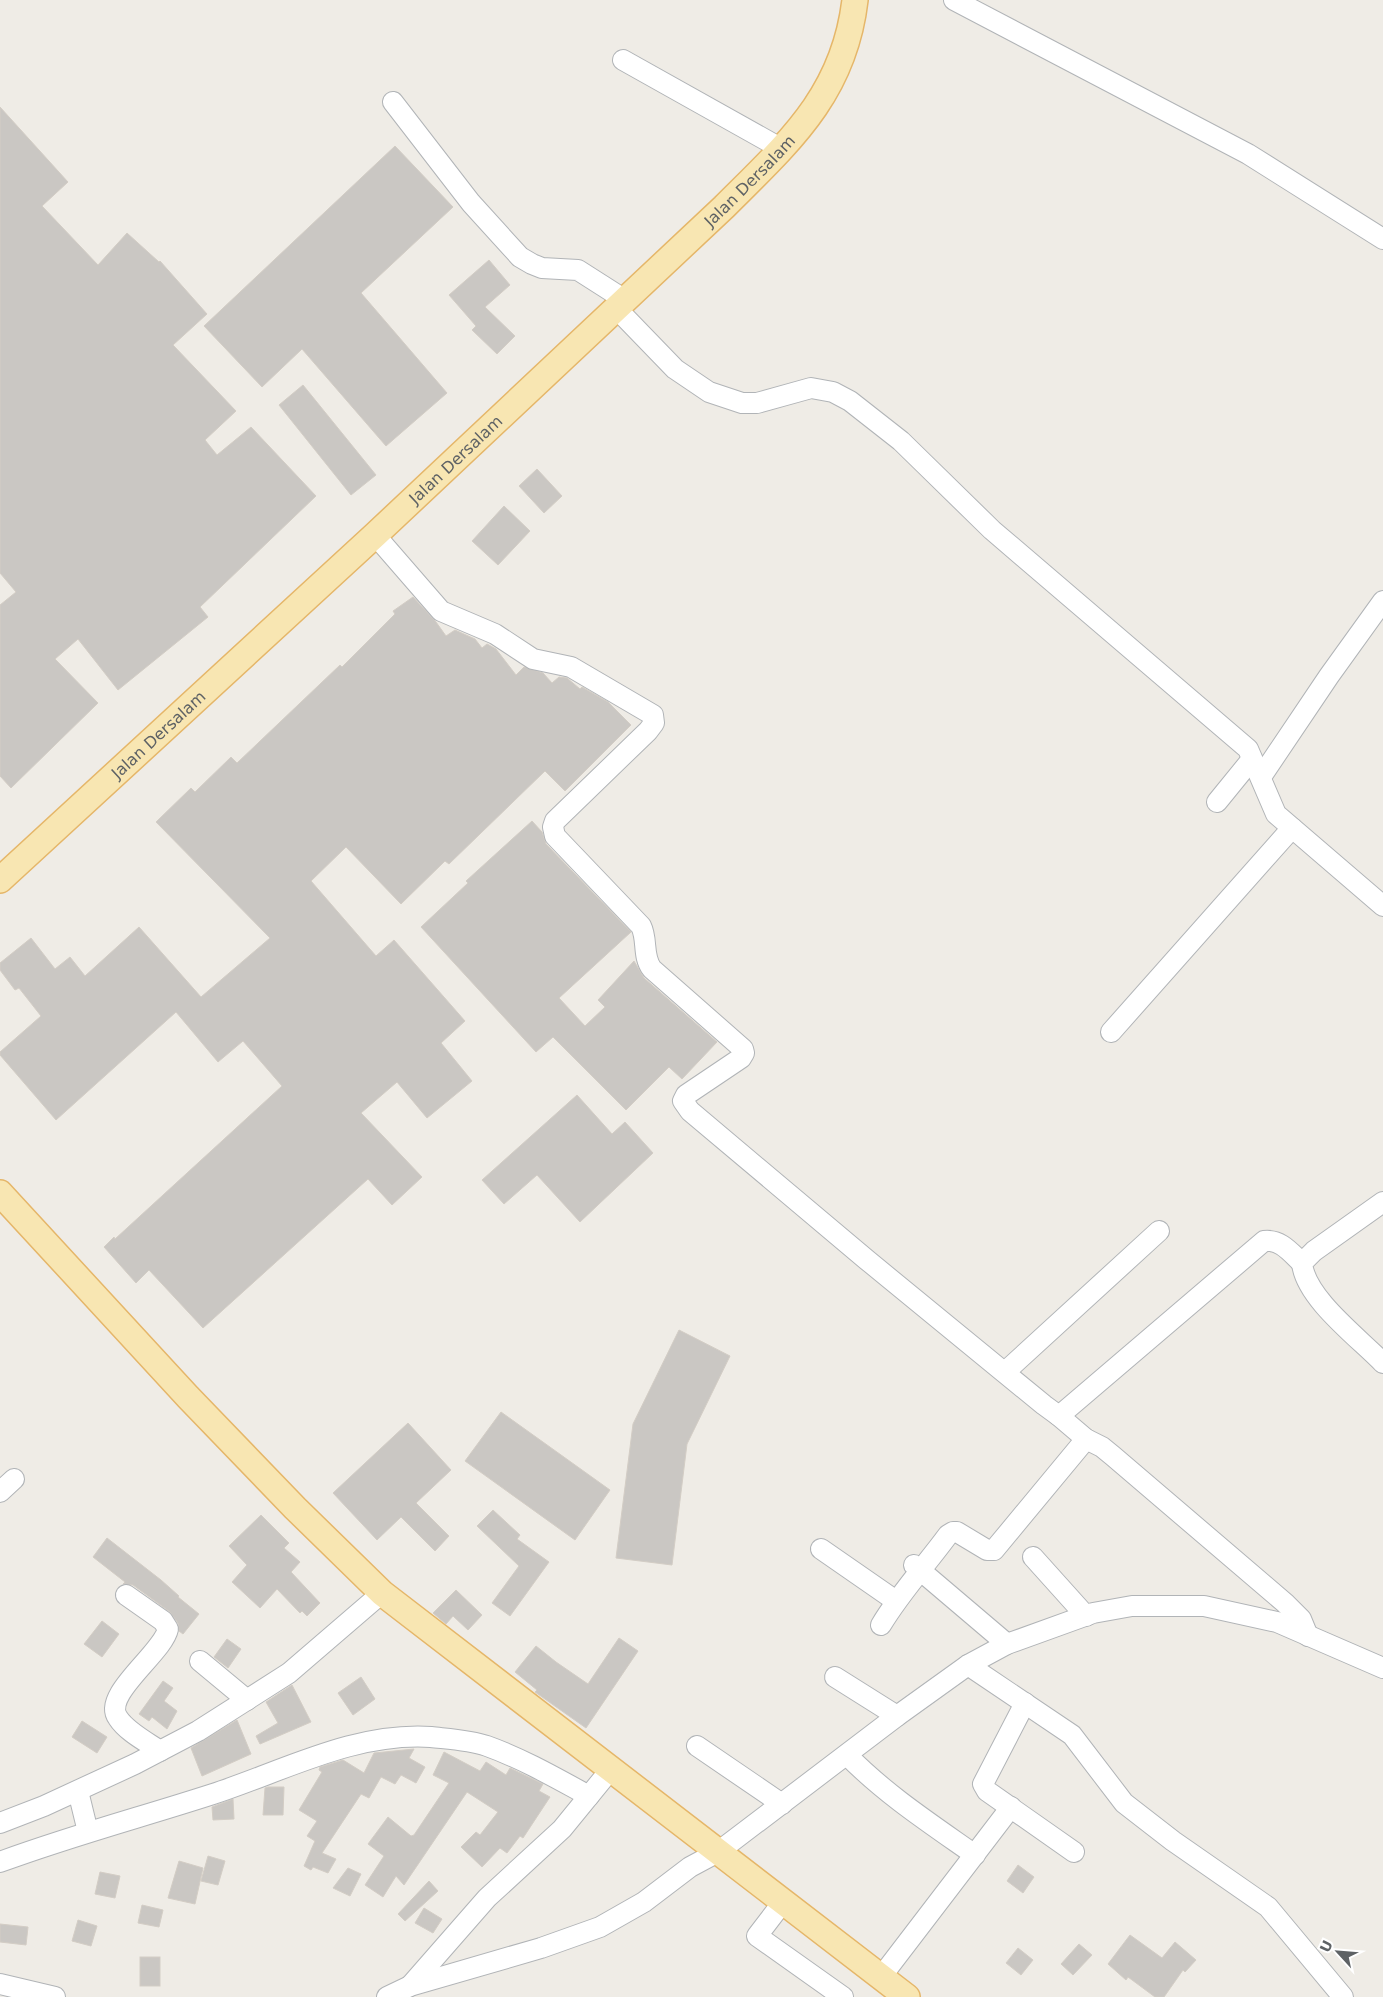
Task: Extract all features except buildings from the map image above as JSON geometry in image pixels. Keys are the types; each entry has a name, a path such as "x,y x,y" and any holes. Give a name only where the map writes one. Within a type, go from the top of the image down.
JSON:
{"main road":[{"name":"Jalan Dersalam","path":"0,880 375,535 724,207 782,148 817,107 829,86 842,56 852,22 855,0"},
{"path":"0,1193 188,1397 382,1593 907,1997"}],"street":[{"path":"954,0 1248,154 1383,238"},
{"path":"623,60 782,148"},
{"path":"393,102 472,203 520,257 542,268 562,267 578,270 620,304 675,369 709,392 742,403 757,403 811,388 832,392 850,401 901,441 992,530 1248,749 1276,814 1383,906"},
{"path":"375,535 441,611 495,634 533,659 571,667 653,715 654,723 648,731 553,826 555,836 641,926 646,936 648,963 652,969 743,1049 744,1053 741,1058 686,1095 684,1101 690,1111 736,1148 780,1188 1086,1439 1102,1447 1113,1456 1286,1602 1301,1619 1308,1636"},
{"path":"1260,777 1383,601"},
{"path":"1217,802 1252,759"},
{"path":"1111,1032 1292,828"},
{"path":"1302,1263 1314,1250 1383,1202"},
{"path":"1005,1372 1159,1231"},
{"path":"1059,1416 1264,1241 1272,1240 1281,1244 1302,1263 1303,1274 1321,1302 1381,1357"},
{"path":"881,1625 918,1568 948,1535 954,1532 990,1551 997,1548 1086,1439"},
{"path":"821,1549 896,1601"},
{"path":"1033,1557 1086,1616"},
{"path":"918,1568 1007,1644"},
{"path":"0,1823 78,1791 198,1731 289,1673 382,1593"},
{"path":"126,1594 163,1620 168,1629 163,1641 122,1690 114,1706 115,1713 125,1726 160,1751"},
{"path":"387,1997 410,1986 541,1948 600,1927 644,1902 690,1867 718,1852 897,1716 968,1665 1007,1644 1086,1616 1132,1606 1204,1606 1277,1622 1383,1668"},
{"path":"200,1661 247,1700"},
{"path":"968,1665 1072,1735 1124,1802 1173,1841 1268,1907 1343,1997"},
{"path":"835,1677 897,1716"},
{"path":"1025,1703 983,1784 987,1790 1074,1852"},
{"path":"0,1862 86,1824 214,1794 355,1743 405,1737 430,1737 485,1746 521,1760 589,1796"},
{"path":"697,1746 782,1804"},
{"path":"847,1755 865,1773 898,1799 975,1855"},
{"path":"410,1986 487,1898 562,1829 611,1769"},
{"path":"78,1791 86,1824"},
{"path":"881,1977 1011,1807"},
{"path":"783,1902 757,1936 844,1997"},
{"path":"0,1984 56,1997"}]}
